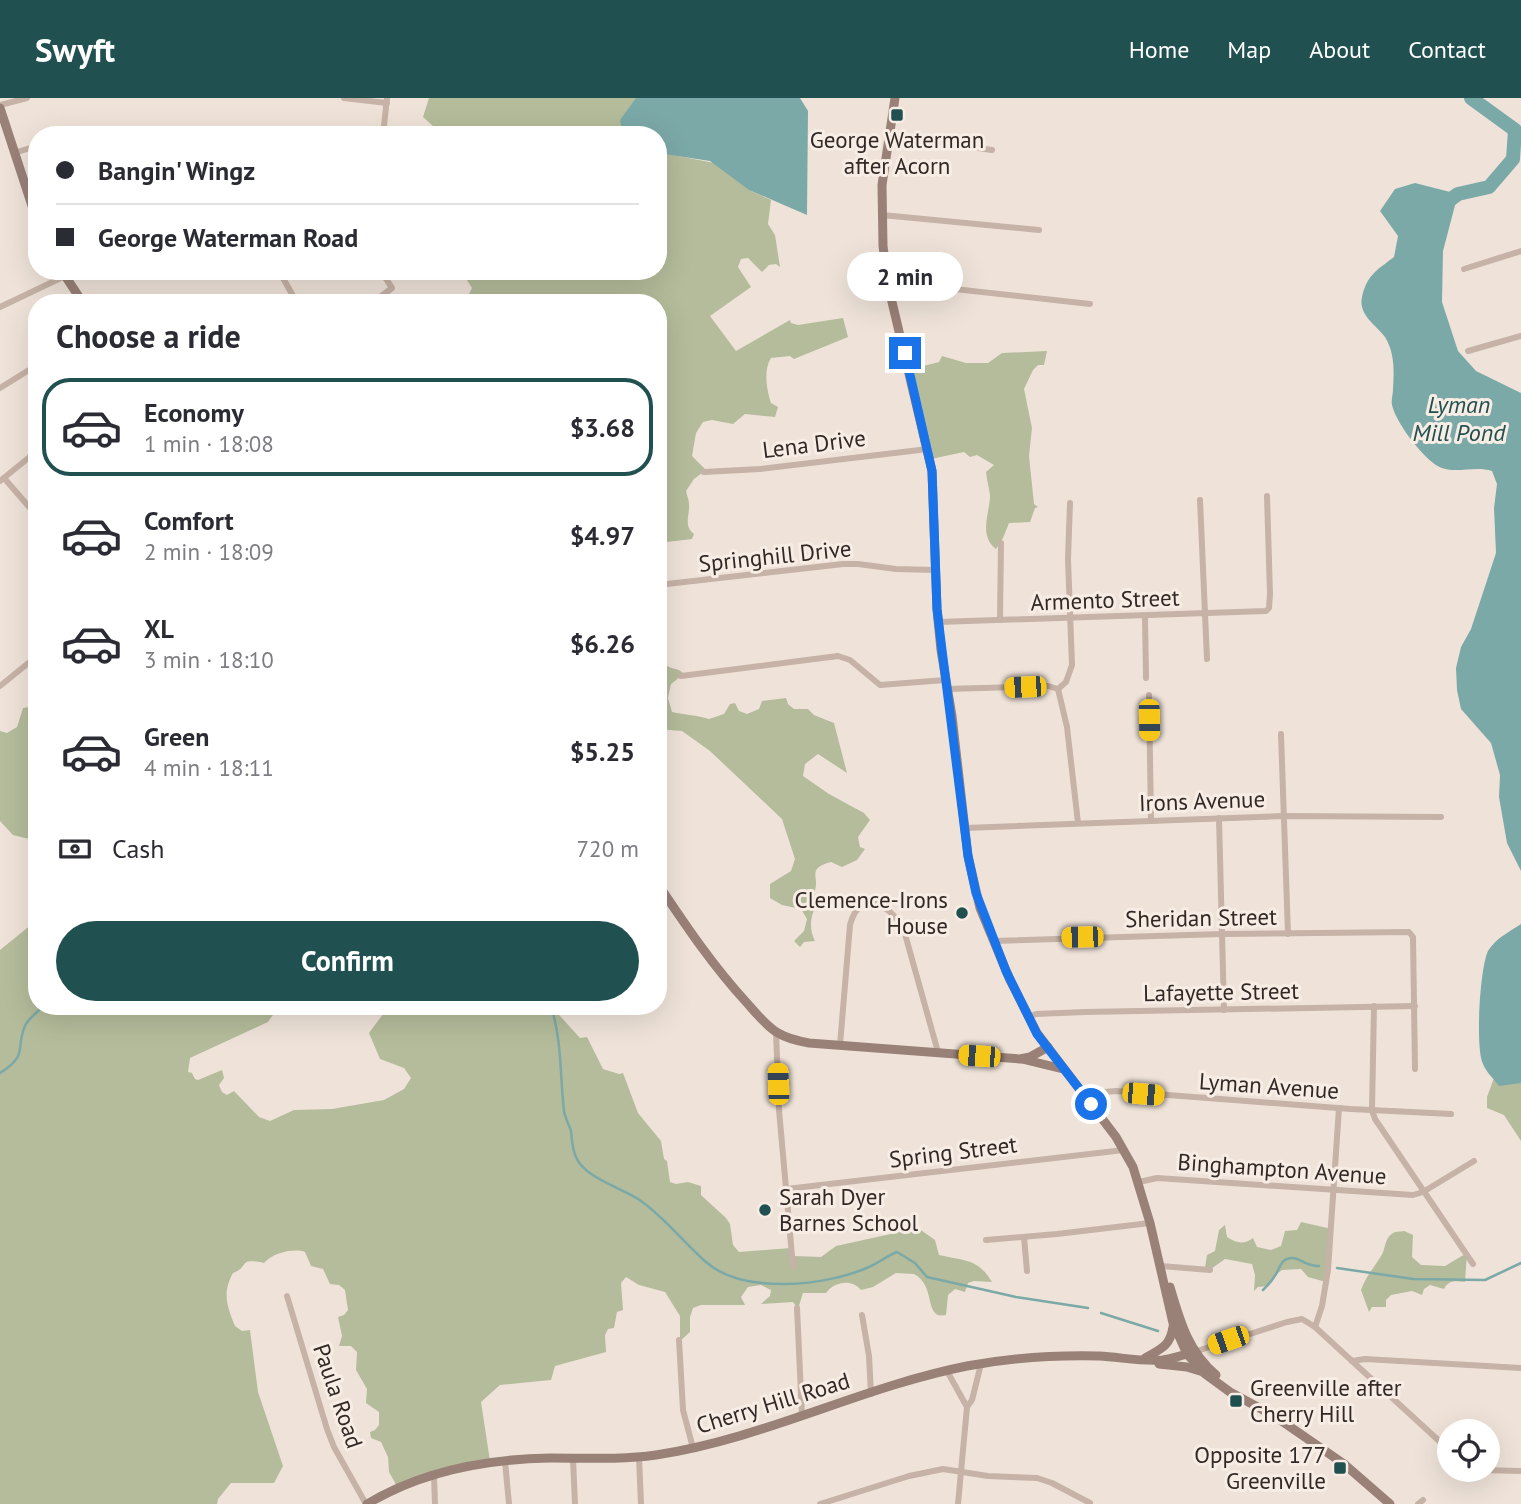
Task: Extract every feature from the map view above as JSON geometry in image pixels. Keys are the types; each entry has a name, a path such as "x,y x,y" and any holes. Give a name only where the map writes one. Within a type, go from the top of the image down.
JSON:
{"main road":[{"path":"895,98 882,185 888,285 928,449 935,502 939,622 965,828 976,893 994,941 1037,1034 1124,1150 1139,1182 1173,1323 1172,1335 1166,1346 1143,1359"},
{"path":"0,107 28,194"},
{"path":"667,897 707,957 776,1032 791,1040 1025,1058 1063,1069"},
{"path":"1025,1058 1033,1049 1037,1034"},
{"path":"1025,1058 1048,1047"},
{"path":"1161,1266 1190,1353 1217,1376 1344,1464 1390,1504"},
{"path":"1173,1323 1204,1373"},
{"name":"Cherry Hill Road","path":"367,1504 434,1475 464,1466 505,1461 639,1457 692,1448 947,1371 981,1364 1054,1356 1161,1360 1190,1353"},
{"path":"1116,1357 1128,1361 1187,1367 1204,1373 1230,1392 1276,1417"}],"street":[{"path":"0,107 27,98"},
{"path":"344,98 387,100 384,126"},
{"path":"889,135 992,150"},
{"path":"14,153 28,149"},
{"path":"882,215 1039,230"},
{"path":"1464,269 1521,251"},
{"path":"0,307 52,280"},
{"path":"384,294 392,288 387,280"},
{"path":"888,285 927,286 1090,304"},
{"path":"1468,351 1521,336"},
{"path":"0,388 28,371"},
{"name":"Lena Drive","path":"704,472 760,469 928,449"},
{"path":"28,459 2,479 28,506"},
{"name":"Armento Street","path":"939,622 1266,611 1269,607 1270,558 1267,496"},
{"path":"1200,500 1207,659"},
{"path":"1058,690 1072,672 1068,559 1070,503"},
{"path":"1000,620 1001,543"},
{"name":"Springhill Drive","path":"667,584 843,564 936,570"},
{"path":"1145,617 1146,678"},
{"path":"681,676 838,656 850,660 880,685 1048,686 1058,690"},
{"path":"0,686 28,663"},
{"path":"1058,690 1067,727 1078,823"},
{"path":"1149,695 1150,821"},
{"path":"1282,734 1288,934"},
{"name":"Irons Avenue","path":"965,828 1283,816 1441,817"},
{"path":"1219,818 1224,1010"},
{"path":"840,1045 850,925 856,909 868,903 878,904 891,911 903,927 938,1052"},
{"name":"Sheridan Street","path":"994,941 1409,932 1413,937 1415,1006"},
{"path":"1374,1006 1372,1110 1375,1119 1473,1264"},
{"path":"1415,1006 1415,1069"},
{"name":"Lafayette Street","path":"1028,1017 1036,1014 1085,1012 1415,1006"},
{"path":"776,1032 779,1110 793,1267"},
{"name":"Lyman Avenue","path":"1086,1097 1116,1091 1451,1114"},
{"path":"1315,1327 1322,1306 1328,1270 1339,1108"},
{"name":"Spring Street","path":"786,1189 1124,1150"},
{"path":"1423,1192 1474,1161"},
{"name":"Binghampton Avenue","path":"1139,1182 1157,1178 1334,1191 1413,1195 1423,1192"},
{"path":"986,1240 1150,1223"},
{"path":"1024,1237 1027,1271"},
{"path":"1161,1266 1210,1270"},
{"name":"Paula Road","path":"287,1296 334,1447 367,1504"},
{"path":"797,1308 802,1415"},
{"path":"862,1315 869,1356 870,1394"},
{"path":"1190,1353 1302,1319 1315,1327 1437,1439"},
{"path":"679,1340 683,1410 692,1448"},
{"path":"1352,1361 1365,1359 1521,1368"},
{"path":"958,1504 967,1407 972,1400 981,1364"},
{"path":"947,1371 967,1407"},
{"path":"639,1457 641,1504"},
{"path":"573,1459 575,1504"},
{"path":"505,1461 509,1504"},
{"path":"820,1504 923,1472 943,1469 988,1476 1037,1478 1090,1503"},
{"path":"1500,1470 1521,1471"},
{"path":"434,1475 435,1504"}],"green space":[{"path":"429,98 638,98 633,126 433,126 423,117"},
{"path":"667,154 714,163 751,191 771,200 768,224 775,235 780,267 776,264 769,265 762,272 748,258 741,259 738,267 751,287 710,316 736,351 790,320 798,325 843,318 848,337 794,359 790,356 771,358 766,380 771,403 778,407 775,417 745,414 733,424 712,420 703,422 696,433 692,456 706,470 694,479 686,491 689,504 688,524 694,534 692,539 667,542 667,294 469,294 472,288 467,280 667,280"},
{"path":"1047,351 1044,365 1038,365 1033,370 1024,389 1032,428 1029,456 1034,504 1038,507 1035,508 1030,522 1009,523 996,549 986,531 990,495 986,472 994,465 977,455 970,457 964,452 931,459 912,369 939,362 942,356 966,363 988,363 1002,353"},
{"path":"667,666 684,674 671,684 668,698 672,712 709,719 724,714 730,704 735,703 739,711 747,714 759,709 762,701 786,698 794,709 808,709 814,715 834,723 847,773 818,754 805,764 803,776 864,813 870,820 858,837 860,847 865,849 857,860 842,867 831,862 816,871 814,893 820,903 811,921 815,941 804,942 800,947 794,941 804,931 807,919 801,909 782,905 770,898 770,884 791,871 795,859 782,819 710,751 682,731 667,730"},
{"path":"28,707 28,839 13,835 0,821 0,731 7,733 17,727 23,708"},
{"path":"28,927 28,1015 273,1015 268,1022 190,1058 188,1072 198,1080 222,1070 224,1078 219,1085 222,1092 227,1095 234,1091 259,1117 270,1121 294,1110 332,1109 384,1100 404,1089 411,1078 404,1068 380,1059 369,1033 382,1015 559,1015 580,1038 587,1037 603,1069 623,1073 638,1113 661,1141 670,1182 688,1182 701,1186 701,1195 730,1224 733,1245 739,1252 791,1248 794,1256 821,1257 836,1246 918,1228 935,1240 939,1255 976,1264 992,1282 968,1283 965,1292 955,1289 948,1295 946,1315 935,1312 925,1286 914,1274 896,1273 873,1287 861,1290 853,1284 844,1283 834,1286 826,1293 803,1293 798,1309 793,1302 761,1304 770,1296 771,1290 761,1285 748,1287 741,1297 745,1305 701,1305 693,1308 690,1332 680,1341 680,1316 665,1292 639,1285 626,1277 621,1283 623,1310 617,1312 614,1328 608,1329 605,1335 606,1352 555,1366 551,1380 500,1385 481,1402 490,1461 398,1488 389,1472 388,1457 381,1442 371,1438 370,1432 379,1425 379,1412 366,1403 367,1389 356,1370 357,1352 351,1346 339,1346 342,1336 338,1317 348,1310 345,1290 339,1285 330,1284 323,1269 311,1266 305,1252 283,1252 264,1263 247,1262 233,1273 227,1293 235,1326 242,1331 250,1330 258,1392 283,1466 274,1483 231,1483 217,1504 0,1504 0,950"},
{"path":"1494,1078 1521,1081 1521,1141 1504,1115 1487,1108 1487,1097"},
{"path":"1301,1222 1332,1229 1326,1282 1308,1277 1301,1269 1282,1270 1273,1277 1269,1286 1258,1287 1254,1291 1255,1275 1252,1264 1225,1259 1211,1269 1205,1268 1207,1255 1215,1251 1219,1230 1225,1225 1227,1237 1230,1239 1243,1242 1253,1238 1257,1247 1271,1250 1281,1246 1285,1231 1297,1230"},
{"path":"1404,1231 1413,1235 1412,1257 1421,1265 1445,1266 1467,1253 1465,1282 1453,1282 1444,1289 1430,1285 1424,1289 1422,1295 1412,1291 1391,1295 1386,1300 1386,1307 1372,1307 1369,1312 1361,1290 1363,1285 1383,1253 1390,1235"}],"water":[{"path":"636,98 800,98 808,111 807,215 749,190 710,161 667,154 667,126 621,126 620,120"},
{"name":"Lyman Mill Pond","path":"1415,183 1458,194 1443,251 1442,302 1458,351 1476,371 1521,393 1521,871 1507,843 1499,797 1500,775 1491,743 1461,709 1457,690 1456,668 1461,647 1471,629 1496,553 1494,508 1497,484 1492,471 1439,467 1414,444 1398,420 1392,405 1394,369 1391,349 1385,337 1365,314 1361,303 1370,278 1394,257 1398,236 1380,211 1395,189"},
{"path":"1521,924 1521,1083 1499,1086 1484,1067 1479,1042 1483,973 1491,946"}],"waterway":[{"path":"1443,205 1458,194 1489,187 1513,159 1515,130 1471,98"},
{"path":"0,1073 18,1056 25,1026 34,1015"},
{"path":"554,1015 564,1111 580,1164 595,1177 641,1201 706,1262 722,1272 763,1283 809,1282 851,1274 897,1252 915,1263 927,1277 1016,1297 1088,1308"},
{"path":"1263,1290 1289,1258 1319,1266"},
{"path":"1337,1268 1413,1279 1485,1280 1521,1263"},
{"path":"1101,1313 1158,1331"}],"place":[{"name":"George Waterman after Acorn","path":"897,115"},
{"name":"Clemence-Irons House","path":"962,913"},
{"name":"Sarah Dyer Barnes School","path":"765,1210"},
{"name":"Greenville after Cherry Hill","path":"1236,1401"},
{"name":"Opposite 177 Greenville","path":"1340,1468"}],"route":[{"path":"905,353 932,471 937,609 968,856 976,893 1006,971 1037,1034 1091,1104"}]}
